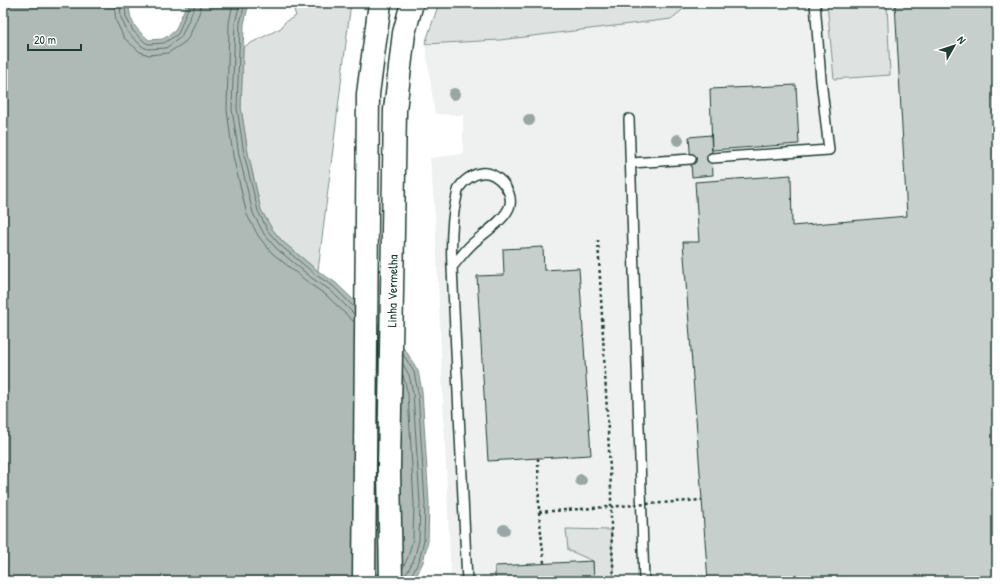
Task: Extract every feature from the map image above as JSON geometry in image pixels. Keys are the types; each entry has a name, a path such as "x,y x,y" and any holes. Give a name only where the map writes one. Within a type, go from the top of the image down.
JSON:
{"highway":[{"name":"Linha Vermelha","path":"364,581 368,94 380,3"},
{"name":"Linha Vermelha","path":"391,581 389,469 394,110 404,33 412,3"}],"lane":[{"path":"712,158 829,150 821,80 815,3"},
{"path":"629,119 644,581"},
{"path":"630,163 691,159"},
{"path":"452,267 470,246 500,220 510,205 510,195 505,186 498,178 489,173 481,172 472,176 466,180 459,189 454,209 451,239 452,267 467,581"}],"path":[{"path":"598,240 611,489 611,530 614,581"},
{"path":"538,458 539,512 544,563"},
{"path":"539,512 702,500"}],"shaded area":[{"path":"293,3 352,3 318,271 283,242 272,229 261,210 248,153 241,108 243,47 281,28 285,22 296,16"},
{"path":"439,3 997,3 997,581 451,581 435,215 430,158 463,154 463,115 435,114 425,44"},
{"path":"439,3 691,3 671,19 500,40 425,44"},
{"path":"827,3 887,3 890,75 834,79"},
{"path":"566,529 611,530 614,581 594,581 593,561 568,550"}],"water":[{"path":"3,3 129,3 130,15 136,28 149,40 163,39 175,31 187,3 249,3 244,24 241,108 248,153 261,210 272,229 283,242 318,271 336,283 406,351 418,371 422,391 429,503 428,541 423,562 416,577 411,581 3,581"}],"building":[{"path":"895,3 997,3 997,581 708,581 683,242 699,242 695,182 791,175 792,226 907,216"},
{"path":"796,85 799,144 712,150 710,89"},
{"path":"711,135 713,175 692,177 689,137"},
{"path":"543,247 544,270 579,268 591,455 488,461 477,276 504,275 503,249"},
{"path":"593,561 594,581 495,581 495,566"}]}
